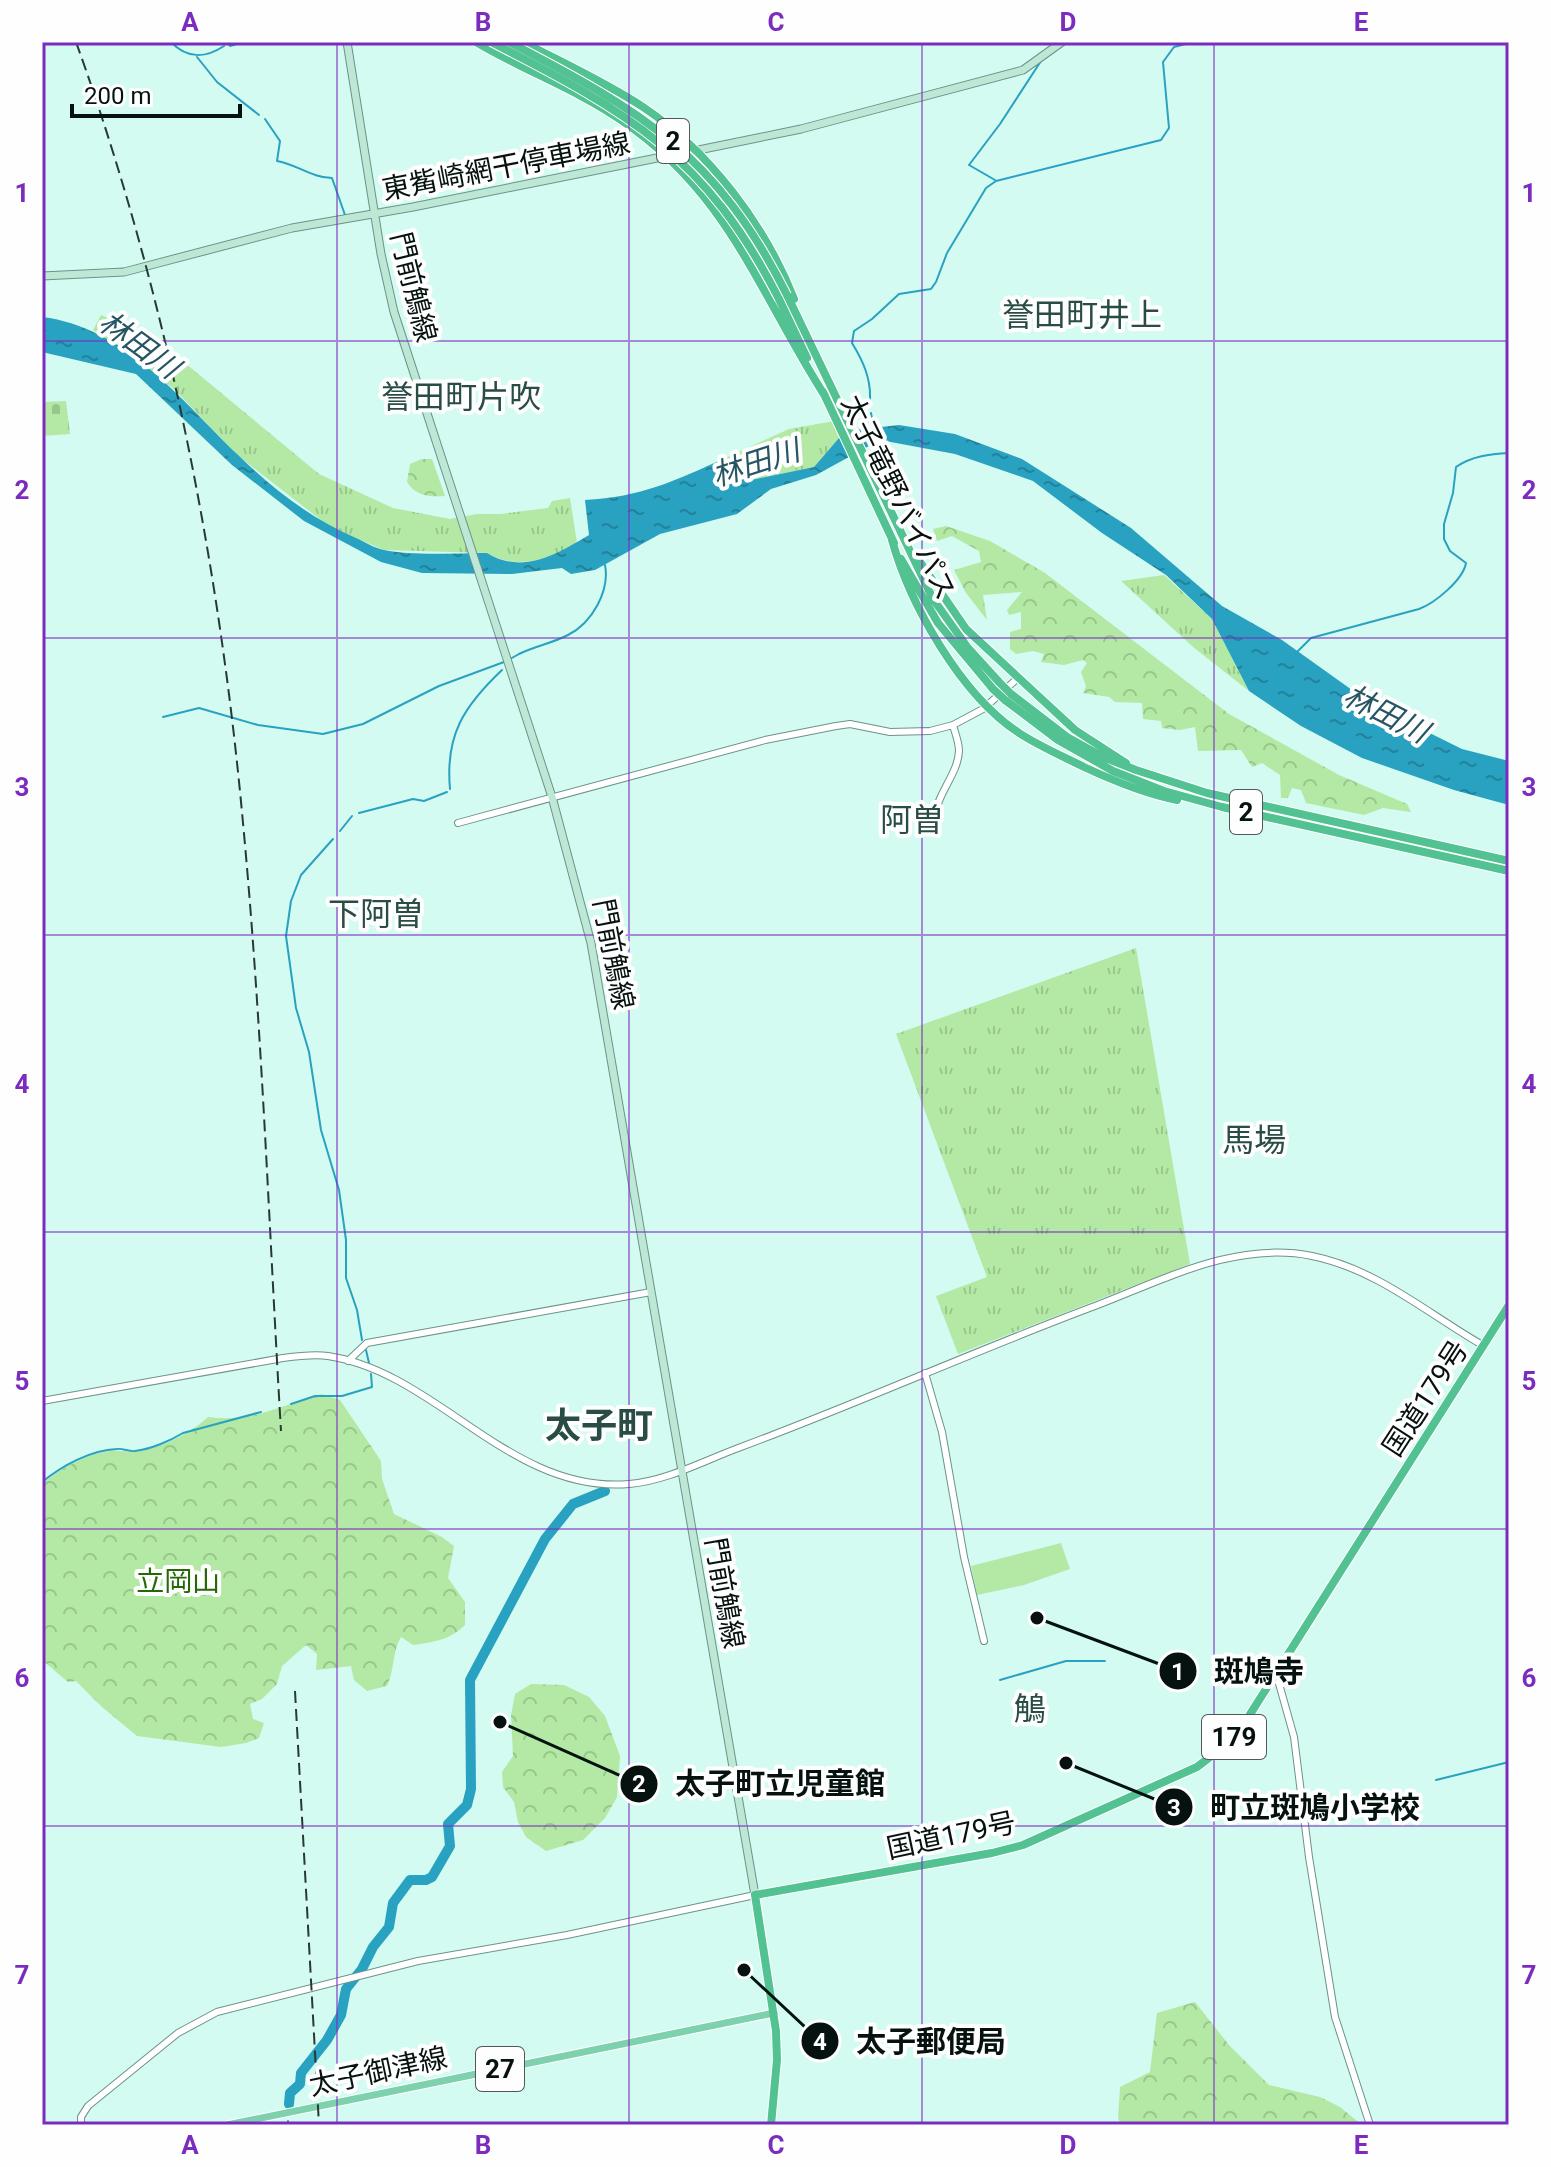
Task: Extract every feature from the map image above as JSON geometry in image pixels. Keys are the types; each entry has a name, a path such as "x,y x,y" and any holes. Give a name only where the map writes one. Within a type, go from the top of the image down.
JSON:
{"highway":[{"path":"476,42 491,45 539,76 621,120 667,156 713,206 741,248 782,298"},
{"path":"491,45 497,42"},
{"name":"太子竜野バイパス","path":"509,42 614,98 683,150 719,188 743,219 825,396 838,413"},
{"path":"523,42 644,108 694,151 734,195 757,228 782,298"},
{"name":"太子竜野バイパス","path":"491,45 604,102 672,152 700,178 730,216 810,342 838,413 882,508 933,599 996,686"},
{"path":"539,76 568,65"},
{"path":"596,80 602,109"},
{"path":"882,508 966,629 1075,730 1136,770"},
{"name":"太子竜野バイパス","path":"882,508 892,540 938,623 996,686 1058,740 1113,771 1164,791 1222,807 1509,871"},
{"path":"892,540 903,576 965,684 1017,732 1115,781 1164,797 1222,807"},
{"name":"太子竜野バイパス","path":"1008,697 1103,757 1207,793 1509,859"},
{"name":"国道179号","path":"755,1895 992,1853 1034,1840 1184,1774 1209,1759 1235,1736 1509,1305"},
{"path":"755,1895 774,2013 777,2060 771,2125"}],"main road":[{"name":"門前鵤線","path":"348,42 374,214 394,312 552,797 591,943 755,1895"},
{"path":"348,42 351,72"},
{"name":"東觜崎網干停車場線","path":"42,276 124,272 274,232 801,129 1023,70 1062,42"},
{"name":"太子御津線","path":"227,2125 774,2013"}],"street":[{"path":"458,823 765,740 836,726 850,724 907,733 930,731 953,725 987,706 1018,678"},
{"path":"935,820 935,809 959,756 953,725"},
{"path":"42,1401 311,1354 348,1361 400,1383 537,1466 577,1482 621,1485 641,1483 799,1426 925,1373 1199,1266 1238,1255 1307,1255 1349,1266 1383,1282 1484,1346"},
{"path":"348,1361 367,1343 651,1292"},
{"path":"925,1373 942,1432 964,1557 984,1641"},
{"path":"1276,1673 1294,1737 1309,1857 1335,2017 1370,2125"},
{"path":"81,2125 81,2117 88,2106 178,2033 217,2012 409,1963 564,1936 755,1895"}],"green space":[{"path":"101,315 140,333 179,358 319,474 393,508 450,519 548,508 552,501 570,498 577,543 544,558 522,562 487,553 384,550 330,527 237,455 174,389 93,330"},
{"path":"66,401 70,434 42,436 42,402"},
{"path":"840,420 845,431 814,467 746,481 725,458 789,429"},
{"path":"432,459 445,496 423,495 407,482 410,464"},
{"path":"946,526 990,541 1045,573 1229,714 1339,775 1407,804 1411,812 1383,808 1364,815 1306,803 1301,790 1292,788 1288,798 1281,798 1280,775 1262,763 1252,767 1241,750 1198,751 1195,727 1180,730 1162,728 1161,721 1143,719 1142,703 1115,702 1109,697 1083,693 1086,686 1081,672 1087,663 1083,660 1064,665 1041,662 1044,654 1033,651 1016,654 1010,649 1010,632 1021,629 1021,612 1009,615 1007,610 1022,592 983,595 987,620 966,593 954,570 981,562 979,551 952,536 937,541 933,529"},
{"path":"1164,575 1212,619 1249,691 1193,647 1121,581"},
{"path":"1136,948 1190,1264 958,1354 936,1296 987,1277 896,1034"},
{"name":"立岡山","path":"322,1394 340,1400 381,1461 382,1479 394,1514 454,1546 448,1578 465,1602 465,1625 447,1637 428,1643 413,1645 401,1637 387,1686 367,1691 354,1680 351,1666 316,1670 317,1654 306,1645 282,1666 277,1684 262,1699 250,1704 253,1719 264,1723 259,1738 246,1743 221,1747 137,1736 76,1681 68,1682 42,1660 42,1484 91,1455 113,1451 135,1452 164,1444 208,1417 253,1415"},
{"path":"1061,1543 1070,1569 1024,1585 977,1595 971,1566"},
{"path":"531,1684 564,1685 589,1697 605,1716 620,1756 617,1797 605,1818 583,1840 546,1851 526,1837 518,1822 514,1802 503,1787 502,1772 513,1756 511,1715 515,1694"},
{"path":"1195,2002 1229,2045 1269,2085 1320,2097 1340,2107 1362,2125 1122,2125 1118,2119 1120,2087 1150,2072 1157,2013"}],"water":[{"name":"林田川","path":"42,317 100,335 125,351 173,390 278,491 323,522 377,548 395,552 487,553 500,559 527,562 552,555 589,535 585,500 657,486 725,458 746,481 814,467 845,431 899,425 955,434 1022,459 1131,528 1222,606 1282,640 1373,705 1462,749 1509,761 1509,805 1454,790 1362,758 1301,726 1249,691 1212,619 1166,575 1102,533 1033,481 955,454 880,440 816,475 771,489 737,514 660,534 595,570 571,574 562,568 512,574 422,573 381,562 304,521 232,465 136,374 42,352"}],"waterway":[{"path":"171,42 177,48 197,55 224,46"},
{"path":"227,42 230,46 244,42"},
{"path":"870,400 866,370 852,343 854,331 899,294 931,289 947,253 986,188 996,181 1161,140 1169,128 1163,62 1174,47 1193,42"},
{"path":"197,57 217,82 259,115"},
{"path":"995,180 969,165 1041,61"},
{"path":"265,119 280,141 277,161 332,178 345,215"},
{"path":"869,429 867,421 872,419 871,413"},
{"path":"1297,652 1311,638 1419,609 1447,590 1460,577 1466,563 1450,551 1444,539 1444,524 1453,493 1456,467 1481,456 1509,453"},
{"path":"519,654 562,638 585,623 602,595 605,565"},
{"path":"510,659 519,654"},
{"path":"163,717 199,708 258,725 323,734 363,724 439,686 504,662"},
{"path":"450,789 451,753 460,723 477,696 502,670"},
{"path":"359,813 413,799 424,801 447,792"},
{"path":"340,831 352,816"},
{"path":"333,839 301,875 291,901 286,936 296,1008 309,1052 321,1130 339,1190 346,1240 346,1278 357,1310 362,1340"},
{"path":"366,1350 369,1363"},
{"path":"291,1404 315,1396 342,1396 372,1387 371,1374"},
{"path":"42,1482 67,1465 97,1452 147,1448 183,1433 261,1412"},
{"path":"289,2104 290,2093 300,2084 301,2073 327,2040 341,2015 346,1989 389,1927 393,1903 410,1880 432,1877 450,1846 448,1824 467,1805 471,1789 470,1680 545,1539 573,1504 605,1491"},
{"path":"1000,1680 1066,1661 1105,1661"},
{"path":"1436,1780 1509,1762"}],"railway":[{"path":"76,42 137,232 162,329 184,427 219,625 233,724 250,899 281,1431"},
{"path":"295,1691 319,2125"}],"place":[{"name":"斑鳩寺","path":"1037,1618"},
{"name":"太子町立児童館","path":"500,1722"},
{"name":"町立斑鳩小学校","path":"1066,1763"},
{"name":"太子郵便局","path":"744,1970"}],"district":[{"name":"誉田町井上","path":"1082,315"},
{"name":"誉田町片吹","path":"461,397"},
{"name":"阿曽","path":"912,820"},
{"name":"下阿曽","path":"376,914"},
{"name":"馬場","path":"1254,1140"},
{"name":"太子町","path":"599,1425"},
{"name":"鵤","path":"1030,1709"}]}
